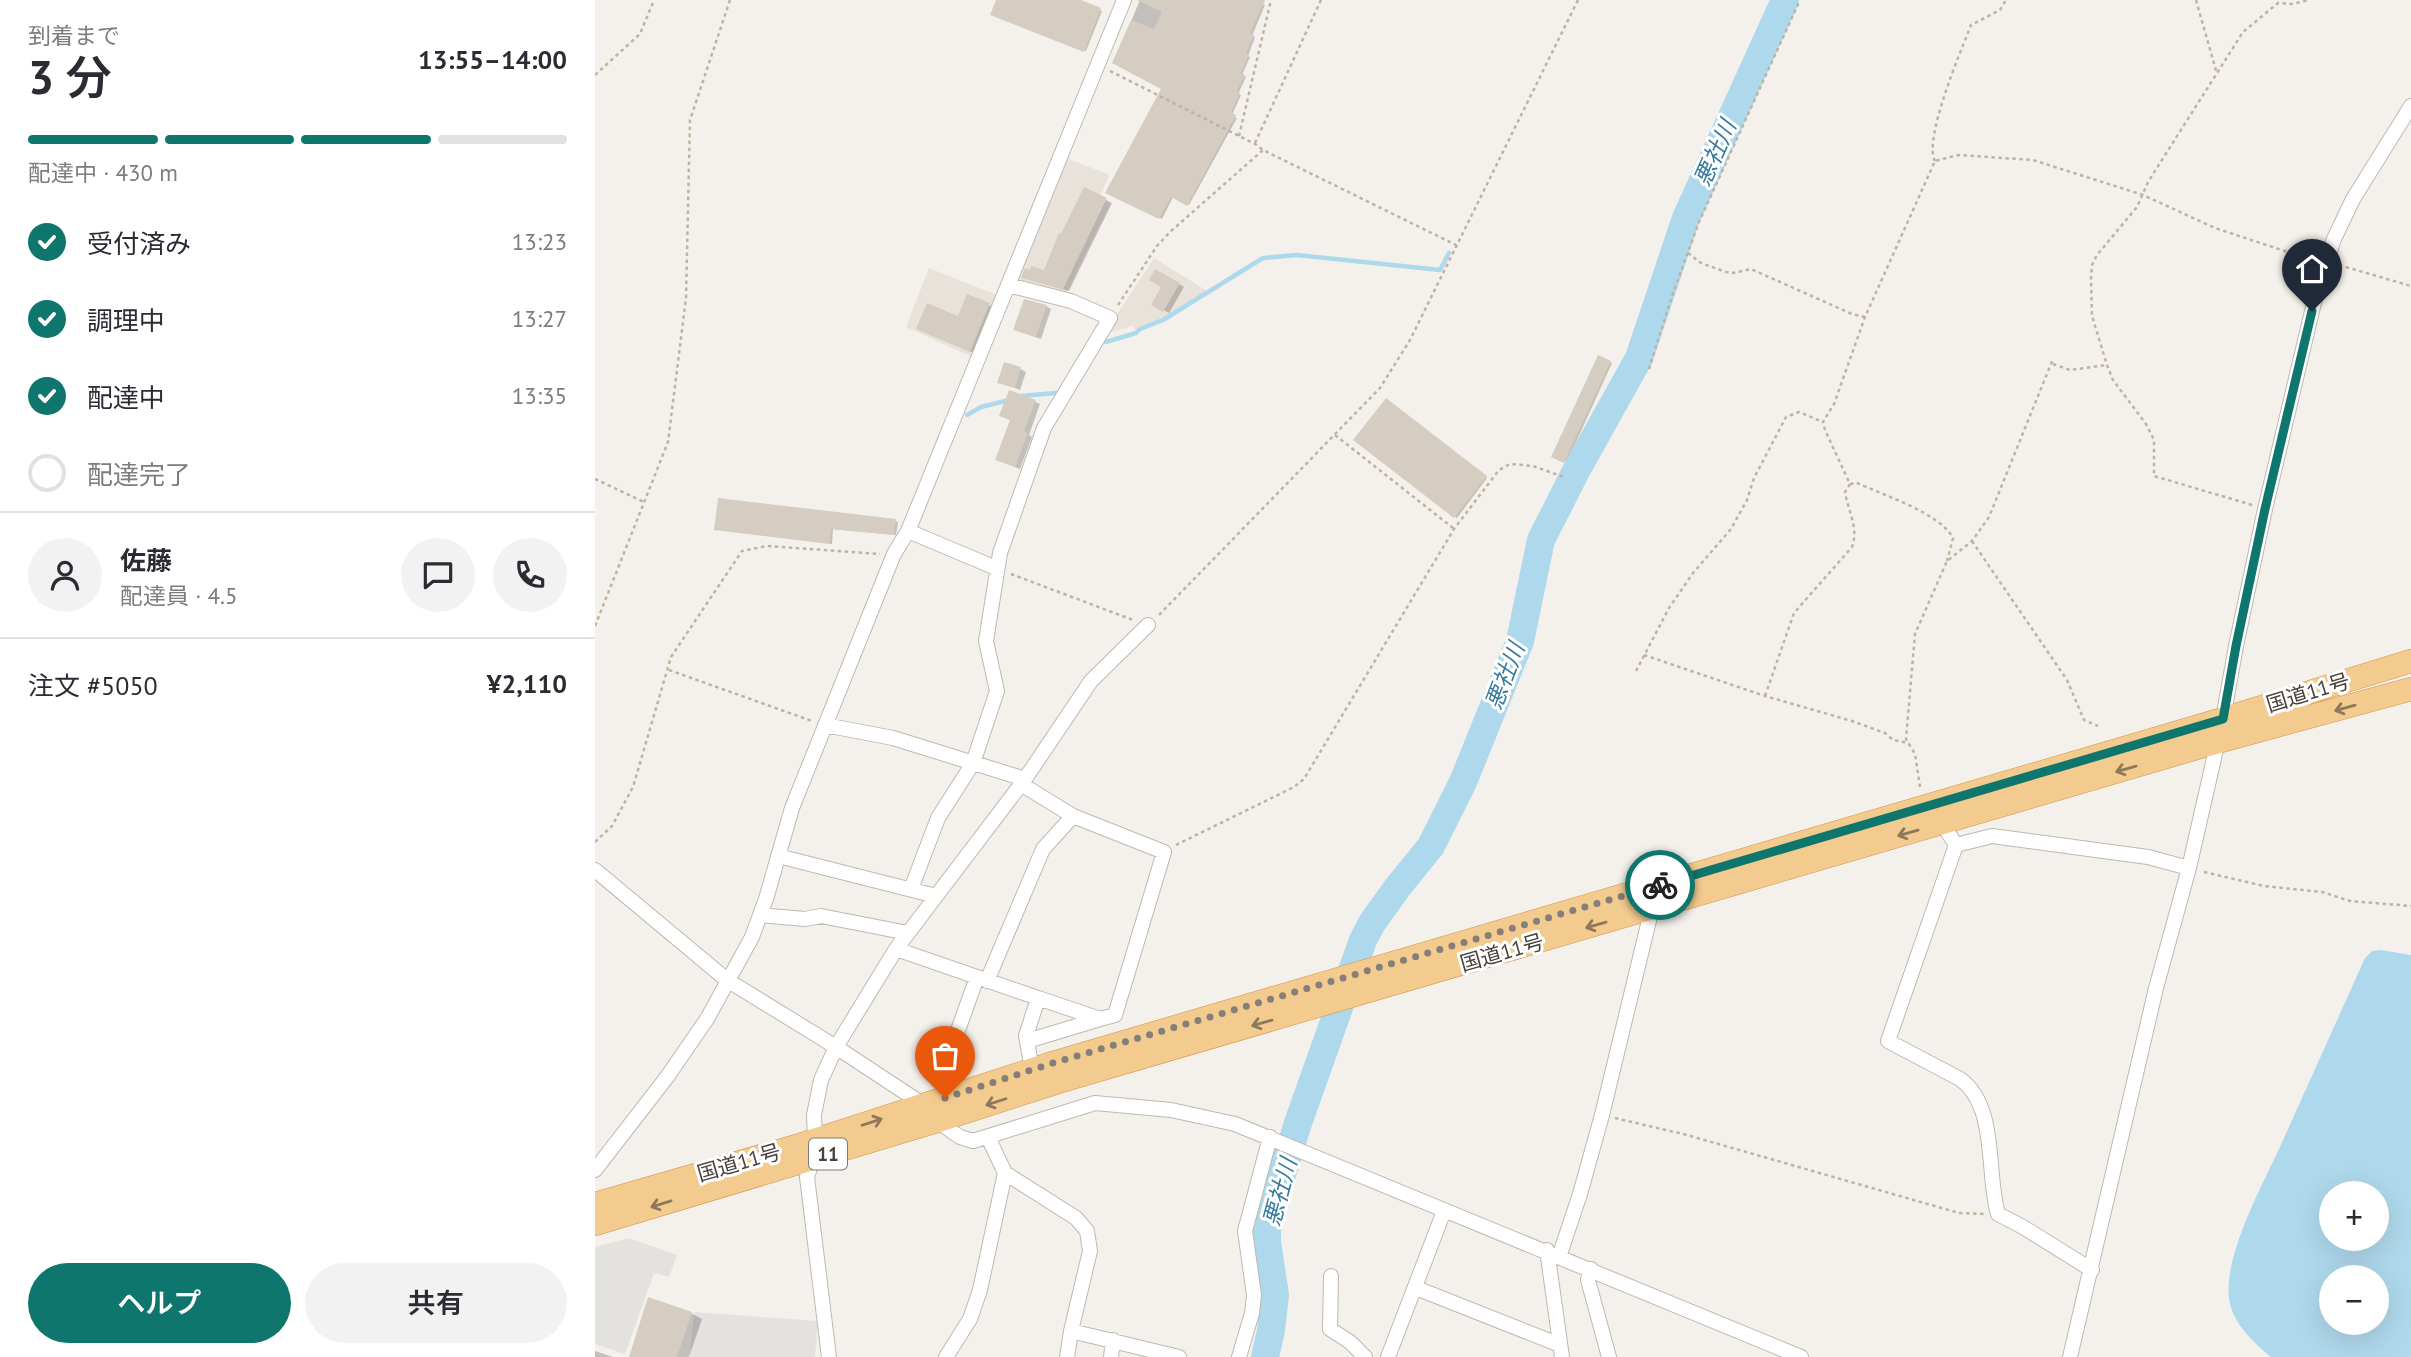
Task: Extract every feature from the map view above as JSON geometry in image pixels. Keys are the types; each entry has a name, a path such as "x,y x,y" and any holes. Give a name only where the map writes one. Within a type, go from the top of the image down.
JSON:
{"highway":[{"name":"国道11号","path":"930,1113 1033,1069 1334,981 1372,980 1652,908 2223,719 2411,661"},
{"name":"国道11号","path":"595,1224 814,1149 930,1113 1061,1081 1327,1004 1372,980 1657,886 2217,742 2411,689"},
{"name":"国道11号","path":"595,1204 814,1149"}],"street":[{"path":"595,1170 707,1019 752,937 792,808 894,554 908,531 1123,0"},
{"path":"2070,1357 2156,988 2189,868 2223,719 2265,509 2318,286 2334,239 2353,199 2411,106"},
{"path":"911,889 938,818 973,763 997,691 985,641 996,568 1044,428 1109,318 1071,301 1008,285"},
{"path":"908,531 996,568"},
{"path":"829,1357 807,1177 814,1149 814,1115 821,1080 836,1047 896,949 1023,781 1091,681 1148,625"},
{"path":"825,725 893,738 1023,781 1073,816 1164,852 1115,1015 1027,1041"},
{"path":"1936,814 1956,845"},
{"path":"945,1067 982,979 1044,849 1073,816"},
{"path":"1956,845 1992,836 2148,856 2189,868"},
{"path":"1956,845 1888,1041 1960,1079 1970,1086 1977,1096 1987,1130 1992,1195 1998,1214 2092,1269"},
{"path":"778,856 936,896"},
{"path":"595,870 727,980 836,1047 960,1137 973,1141 1095,1103 1171,1110 1235,1124 1801,1357"},
{"path":"1416,1289 1561,1351 1553,1253 1580,1194 1621,1042 1636,965 1657,886"},
{"path":"760,915 805,919 821,916 908,933"},
{"path":"896,949 1100,1019"},
{"path":"1033,1069 1026,1036 1038,998"},
{"path":"988,1136 1005,1173 1076,1218 1087,1231 1090,1251 1067,1357"},
{"path":"1239,1357 1252,1313 1254,1296 1244,1231 1277,1140"},
{"path":"947,1356 970,1318 981,1290 1005,1173"},
{"path":"1388,1357 1444,1211"},
{"path":"1591,1269 1588,1280 1609,1357"},
{"path":"1331,1276 1330,1329 1350,1342 1365,1357"},
{"path":"1071,1331 1179,1357"},
{"path":"1111,1357 1113,1340"}],"path":[{"path":"595,75 640,34 654,0"},
{"path":"595,625 668,442 686,298 690,120 730,0"},
{"path":"1239,136 1271,0"},
{"path":"1255,144 1321,0"},
{"path":"996,568 1148,625 1380,388 1410,340 1578,0"},
{"path":"1649,369 1699,222 1800,0"},
{"path":"1850,484 1823,422 1833,404 1865,317 1935,161 1931,148 1935,127 1971,25 2000,10 2006,0"},
{"path":"2196,0 2217,74"},
{"path":"2265,509 2154,476 2154,440 2146,424 2113,380 2092,316 2092,265 2137,207 2148,182 2243,32 2278,3 2292,4 2309,0"},
{"path":"1098,65 1456,245"},
{"path":"1109,318 1157,246 1263,150"},
{"path":"1935,161 1969,155 2033,160 2143,195 2214,228 2325,264 2340,265 2411,286"},
{"path":"1687,253 1702,263 1726,272 1751,269 1852,314 1865,317"},
{"path":"1947,561 1972,541 1989,517 2053,359"},
{"path":"2052,364 2070,370 2107,365"},
{"path":"1636,671 1669,608 1693,573 1731,529 1786,417 1799,412 1823,422"},
{"path":"1335,435 1454,528"},
{"path":"1164,852 1294,787 1304,779 1454,528 1499,470 1505,466 1533,466 1564,477"},
{"path":"595,479 644,502"},
{"path":"1765,696 1794,613 1852,547 1855,529 1845,492 1850,484 1857,483 1945,526 1953,538 1947,561 1915,634 1906,729 1906,739 1915,754 1919,784 1936,814"},
{"path":"1972,541 2067,680 2084,720 2098,726"},
{"path":"595,842 612,826 633,786 671,657 742,551 767,546 894,554"},
{"path":"1643,655 1765,696 1852,721 1885,733 1893,740 1909,743"},
{"path":"668,670 825,725"},
{"path":"2189,868 2264,886 2322,892 2350,901 2411,906"},
{"path":"1602,1115 1687,1135 1959,1213 1998,1214"}],"shaded area":[{"path":"1066,158 1110,175 1099,197 1110,204 1065,296 1015,283"},
{"path":"1154,258 1209,292 1152,326 1135,330 1133,326 1108,333 1106,331"},
{"path":"929,268 997,295 972,357 906,327"},
{"path":"629,1238 677,1255 669,1277 654,1273 625,1354 595,1344 595,1247"},
{"path":"694,1312 818,1321 815,1357 690,1357"}],"water":[{"path":"2381,950 2411,955 2411,1357 2271,1357 2244,1331 2234,1316 2229,1298 2233,1260 2247,1217 2365,958 2372,951"}],"building":[{"path":"996,0 1081,0 1101,8 1084,52 990,15"},
{"path":"1137,0 1265,0 1250,33 1254,35 1241,73 1245,75 1231,112 1236,115 1187,206 1171,197 1159,219 1105,193 1161,89 1112,63 1131,20 1154,29 1162,12"},
{"path":"1084,187 1107,198 1063,289 1021,278 1025,268 1030,270 1031,266 1044,270 1059,233 1061,234"},
{"path":"1155,269 1180,283 1163,312 1151,305 1161,287 1149,280"},
{"path":"967,294 990,303 970,352 916,329 927,303 958,316"},
{"path":"1024,299 1047,305 1036,337 1013,330"},
{"path":"1598,355 1611,361 1564,463 1551,457"},
{"path":"1004,362 1021,367 1015,388 997,383"},
{"path":"1009,390 1036,400 1024,431 1028,433 1015,467 995,460 1010,420 999,416"},
{"path":"1386,398 1487,476 1454,518 1353,440"},
{"path":"718,498 896,519 894,535 831,529 830,544 714,530"},
{"path":"648,1297 692,1312 677,1357 629,1357"}],"waterway":[{"name":"悪社川","path":"1265,1357 1275,1295 1267,1242 1267,1222 1298,1123 1363,940 1397,888 1431,846 1463,782 1520,641 1541,540 1639,358 1686,218 1785,0"},
{"path":"1106,342 1136,333 1163,320 1263,258 1297,255 1440,270 1449,253"},
{"path":"1020,396 1056,393"},
{"path":"967,415 981,407 1009,400"}],"way so far":[{"path":"945,1098 1053,1063 1660,885"}],"route":[{"path":"1660,885 2223,719 2265,509 2312,311"}]}
